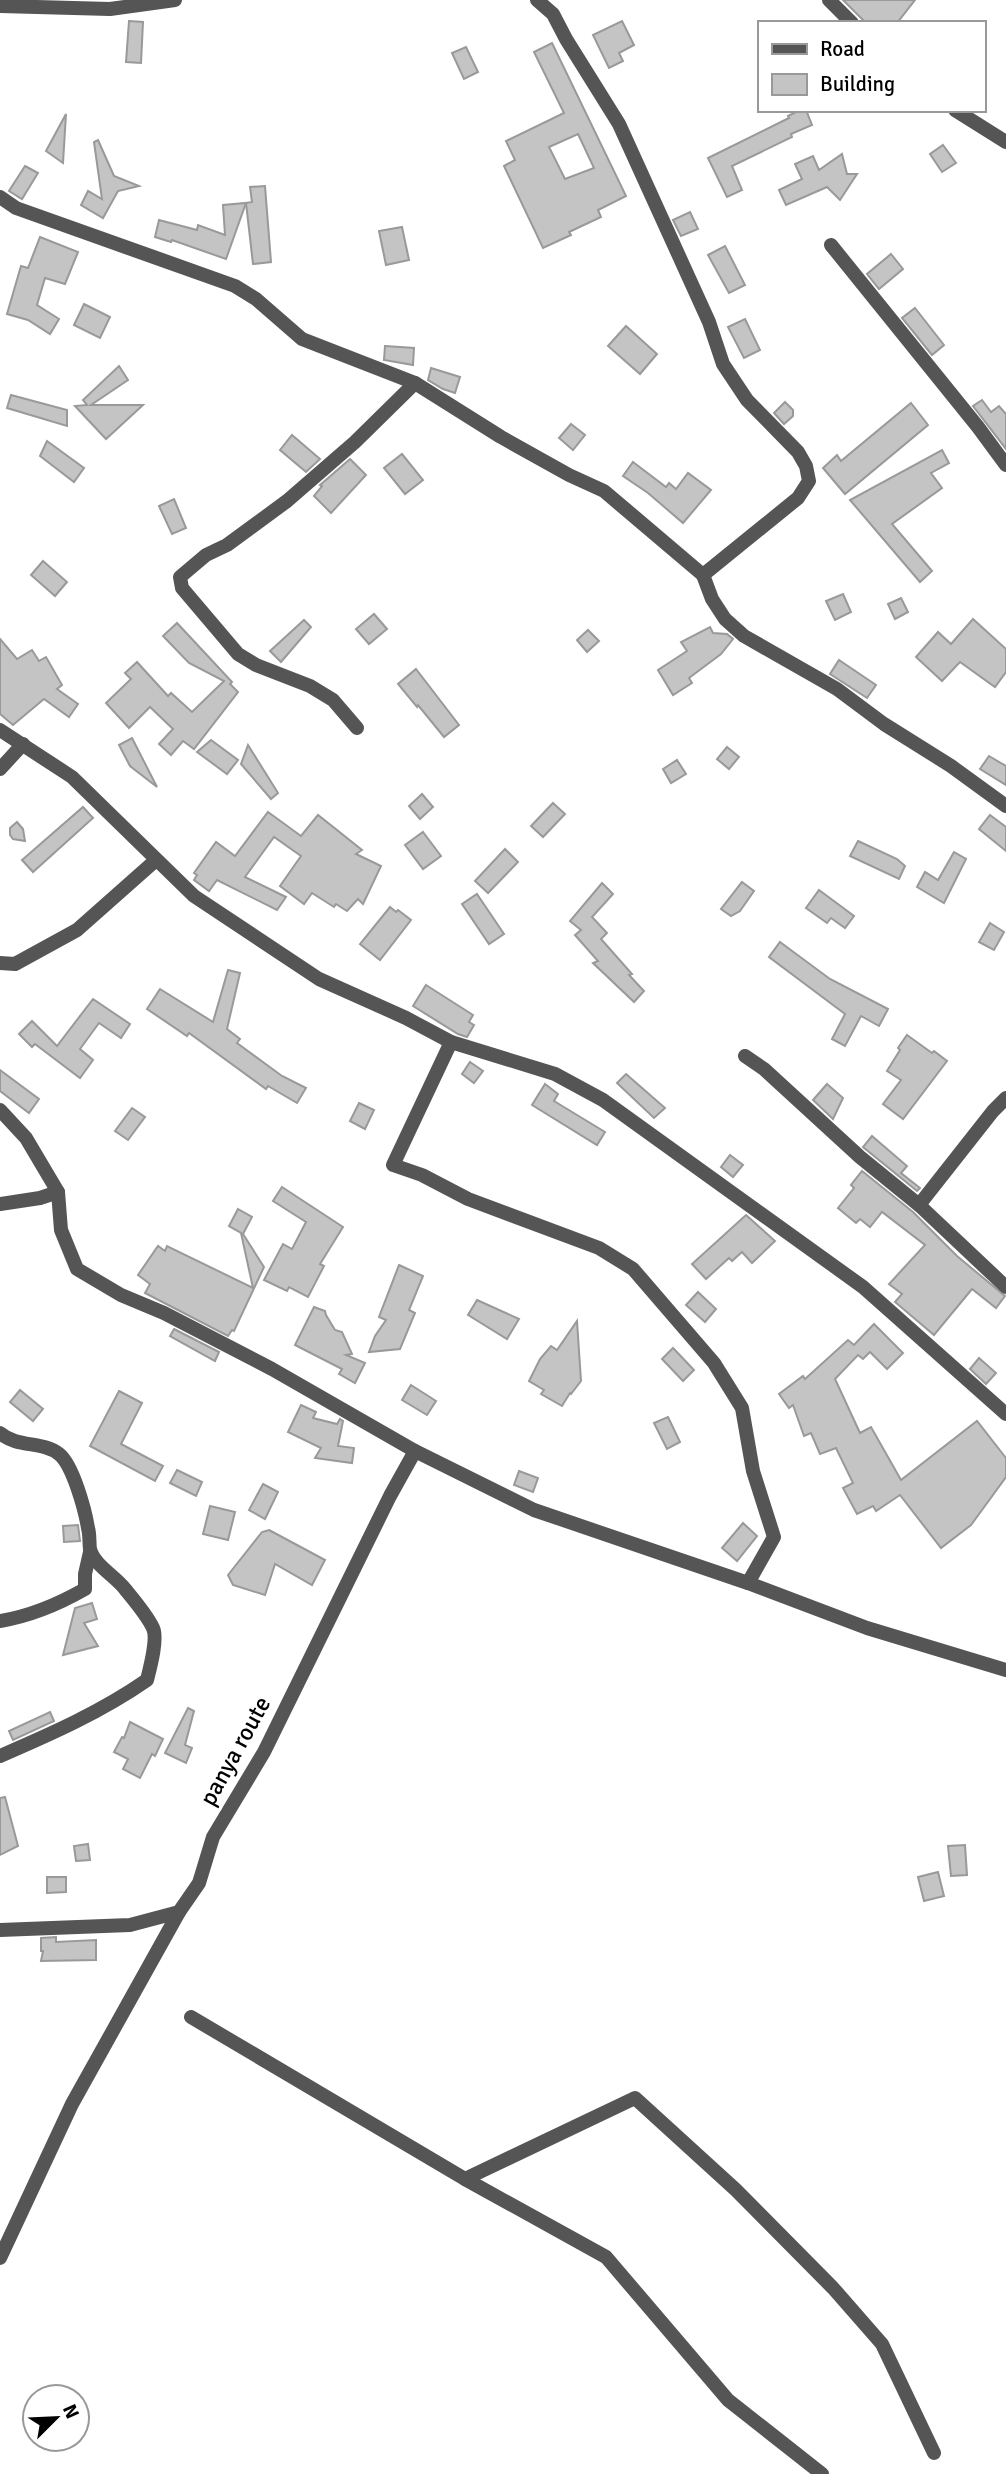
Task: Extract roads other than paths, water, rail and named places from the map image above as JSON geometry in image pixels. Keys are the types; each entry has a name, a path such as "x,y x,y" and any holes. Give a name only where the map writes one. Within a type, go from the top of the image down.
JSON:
{"street":[{"path":"0,6 110,9 175,0"},
{"path":"537,0 553,14 619,124 709,322 723,364 747,400 798,452 808,471 809,481 798,498 703,575"},
{"path":"829,0 850,21"},
{"path":"959,112 1006,142"},
{"path":"0,197 16,208 235,286 256,299 303,339 415,383 513,444 604,491 703,575 712,599 725,620 744,636 837,689 1006,806"},
{"path":"0,211 16,208"},
{"path":"831,245 923,357 1006,465"},
{"path":"357,728 333,700 310,686 256,665 238,654 182,588 180,576 206,555 227,545 287,501 355,442 415,383"},
{"path":"0,730 72,777 194,896 318,979 406,1018 451,1042 555,1073 603,1100 863,1287 1006,1415"},
{"path":"0,769 23,744"},
{"path":"0,963 15,964 78,930 156,860"},
{"path":"451,1042 393,1165 422,1175 481,1204 599,1248 633,1269 675,1316 714,1363 742,1408 753,1471 774,1537 748,1583"},
{"path":"745,1056 764,1069 860,1157 919,1205 1006,1287"},
{"path":"919,1205 1006,1098"},
{"path":"0,1110 26,1138 58,1192 61,1230 77,1269 121,1295 164,1313 272,1369 415,1451 534,1510 748,1583 867,1628 1006,1670"},
{"path":"0,1204 40,1198 58,1192"},
{"path":"0,1433 5,1438 29,1446 48,1448 61,1455 82,1501 89,1530 90,1552 85,1589 30,1616 0,1621"},
{"name":"panya route","path":"0,2258 72,2104 179,1912 199,1883 213,1837 264,1752 390,1496 415,1451"},
{"path":"0,1756 62,1730 119,1700 148,1680 154,1630 124,1588 90,1552"},
{"path":"0,1930 130,1925 179,1912"},
{"path":"191,2017 465,2179 606,2257 728,2400 822,2474"},
{"path":"465,2179 635,2098 755,2210 833,2288 882,2344 934,2453"}]}
